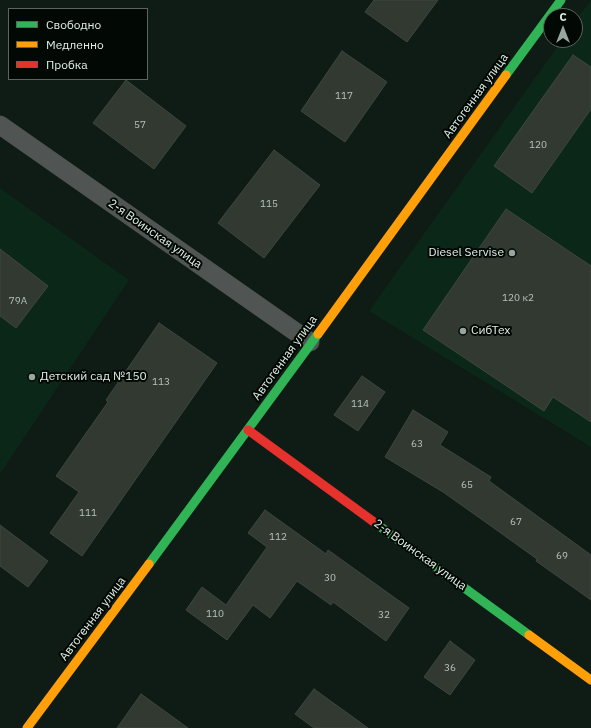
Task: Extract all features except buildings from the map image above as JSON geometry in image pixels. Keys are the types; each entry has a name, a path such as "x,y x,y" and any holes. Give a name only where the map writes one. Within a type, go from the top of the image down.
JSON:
{"street":[{"name":"Автогенная улица","path":"27,728 248,430 310,342 561,0"},
{"name":"2-я Воинская улица","path":"0,126 310,342"},
{"name":"2-я Воинская улица","path":"248,430 591,680"}],"shaded area":[{"path":"591,0 591,447 369,311 556,48 583,48 583,10"},
{"name":"Детский сад №150","path":"0,188 129,280 0,474"}],"traffic: fast":[{"path":"506,75 561,0"},
{"path":"149,564 318,334"},
{"path":"378,525 529,635"}],"traffic: slow":[{"path":"318,334 506,75"},
{"path":"27,728 149,564"},
{"path":"529,635 591,680"}],"traffic: jam":[{"path":"248,430 378,525"}],"place":[{"name":"Diesel Servise","path":"512,253"},
{"name":"СибТех","path":"463,331"},
{"name":"Детский сад №150","path":"32,377"}]}
